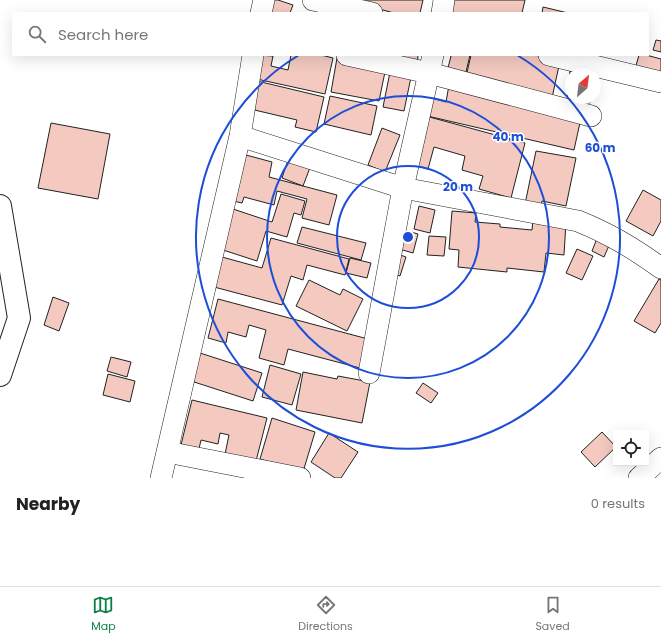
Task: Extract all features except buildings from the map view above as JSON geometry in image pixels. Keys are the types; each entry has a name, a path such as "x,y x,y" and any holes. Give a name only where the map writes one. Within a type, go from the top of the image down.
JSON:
{"street":[{"path":"261,12 264,0"},
{"path":"313,0 367,12"},
{"path":"442,12 444,0"},
{"path":"161,478 240,136 253,56"},
{"path":"356,56 431,64 591,116"},
{"path":"553,56 661,82"},
{"path":"369,373 403,188 431,64"},
{"path":"240,136 403,188 578,221 629,246 661,268"},
{"path":"0,206 18,318 0,375"},
{"path":"167,452 300,478"},
{"path":"639,478 661,458"}]}
